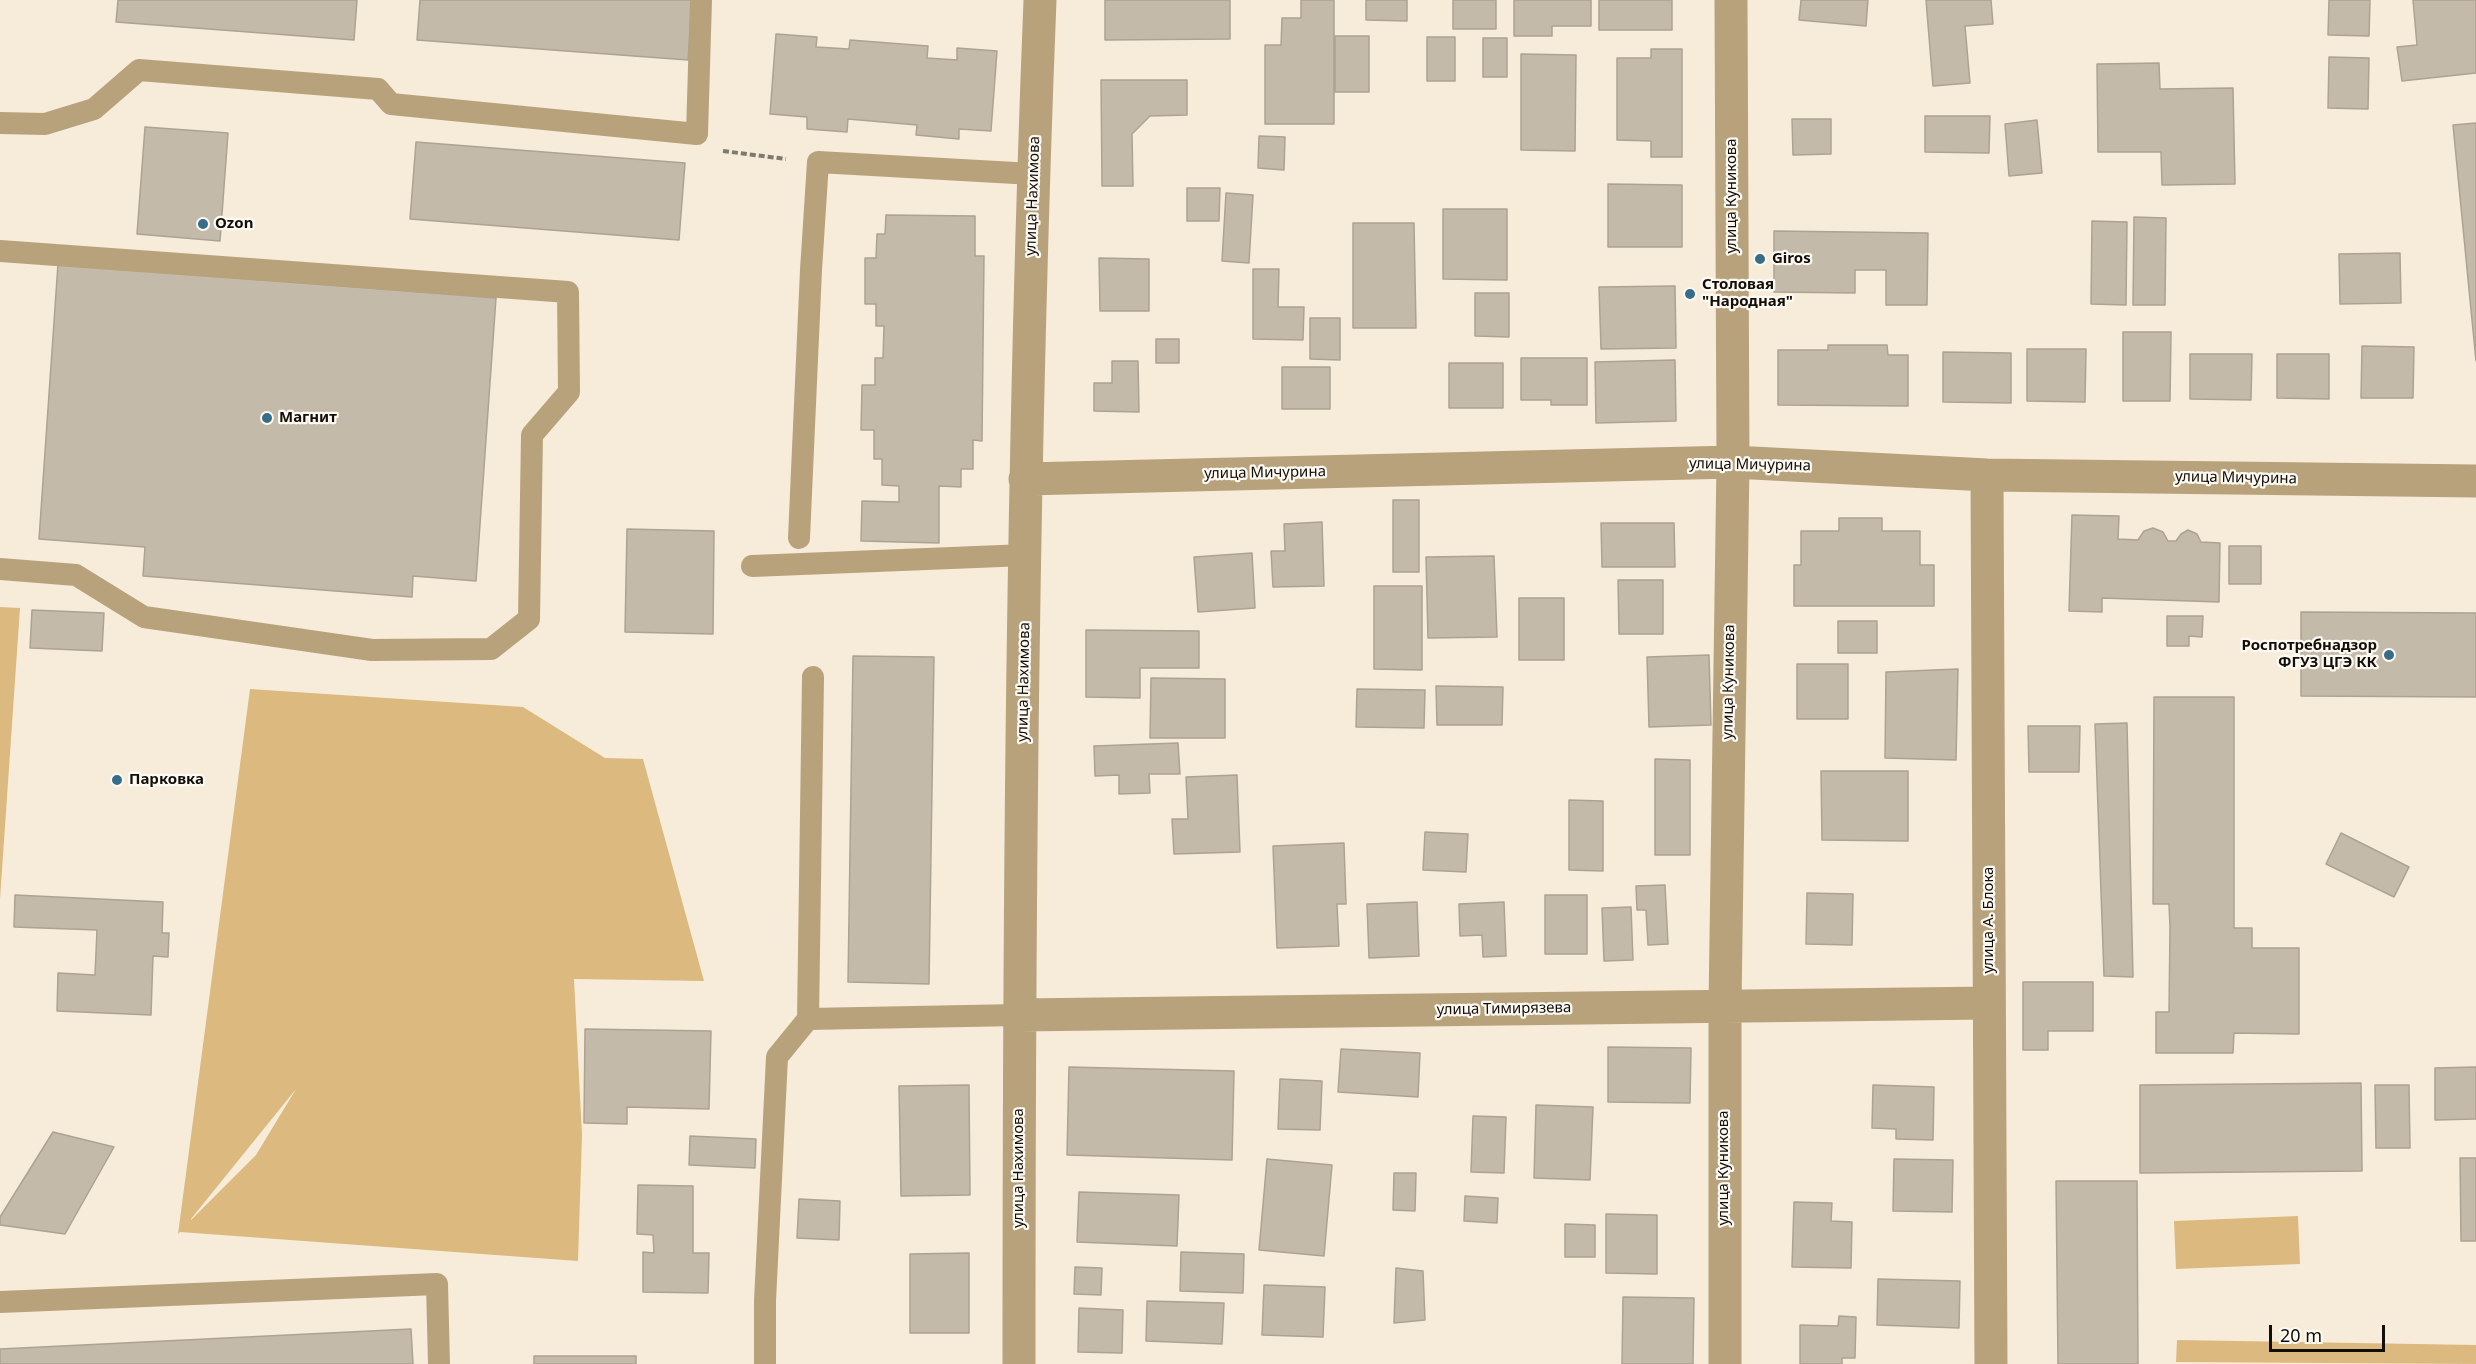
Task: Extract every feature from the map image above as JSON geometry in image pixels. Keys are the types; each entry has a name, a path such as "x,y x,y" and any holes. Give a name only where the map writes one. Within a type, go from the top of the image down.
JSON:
{"street":[{"name":"улица Нахимова","path":"1019,1364 1019,1015 1026,555 1025,479 1040,0"},
{"name":"улица Куникова","path":"1725,1364 1725,1006 1733,462 1731,0"},
{"name":"улица Мичурина","path":"1025,479 1733,462 1987,476 2476,481"},
{"name":"улица А. Блока","path":"1987,476 1991,1364"},
{"name":"улица Тимирязева","path":"1019,1015 1989,1003"}],"lane":[{"path":"0,123 45,124 94,109 139,70 378,89 392,104 697,134 701,0"},
{"path":"799,538 818,162 1033,174"},
{"path":"0,251 568,292 569,392 532,435 529,619 491,649 372,650 144,617 76,575 0,569"},
{"path":"752,566 1026,555"},
{"path":"765,1364 765,1301 777,1057 808,1019 813,677"},
{"path":"808,1019 1019,1015"},
{"path":"0,1302 437,1284 440,1364"}],"path":[{"path":"697,134 726,153 818,162"}],"shaded area":[{"path":"0,607 20,608 0,899"},
{"path":"250,689 523,707 605,758 643,759 704,981 574,979 582,1135 578,1261 180,1232 178,1234","holes":["296,1089 256,1155 191,1220"]},
{"path":"2298,1216 2300,1264 2176,1269 2174,1221"},
{"path":"2177,1340 2476,1345 2476,1364 2176,1362"}],"building":[{"path":"118,0 357,0 354,40 116,22"},
{"path":"420,0 692,0 688,60 417,40"},
{"path":"1105,0 1230,0 1230,39 1105,40"},
{"path":"1301,0 1334,0 1334,124 1265,124 1265,45 1281,45 1282,18 1301,18"},
{"path":"1366,0 1407,0 1407,21 1366,20"},
{"path":"1453,0 1496,0 1496,29 1453,29"},
{"path":"1514,0 1591,0 1591,26 1552,26 1552,36 1514,36"},
{"path":"1599,0 1672,0 1672,30 1599,30"},
{"path":"1801,0 1868,0 1866,26 1799,20"},
{"path":"1926,0 1991,0 1993,24 1965,26 1970,83 1933,86"},
{"path":"2329,0 2370,0 2369,36 2328,35"},
{"path":"2413,0 2476,0 2476,73 2402,81 2397,47 2417,45"},
{"path":"776,34 817,37 816,47 849,49 850,40 928,46 927,58 957,60 957,48 997,51 991,131 959,129 959,139 916,135 917,125 848,119 847,132 807,129 807,117 770,114"},
{"path":"1335,36 1369,36 1369,92 1335,92"},
{"path":"1427,37 1455,37 1455,81 1427,81"},
{"path":"1483,38 1507,38 1507,77 1483,77"},
{"path":"1651,49 1682,49 1682,157 1651,157 1651,141 1617,140 1617,58 1651,58"},
{"path":"1521,54 1576,55 1575,151 1521,150"},
{"path":"2329,57 2369,58 2368,109 2328,108"},
{"path":"2159,63 2160,89 2233,88 2235,184 2162,185 2161,152 2098,152 2097,64"},
{"path":"1101,80 1187,80 1187,115 1150,116 1132,134 1133,186 1102,186"},
{"path":"1925,116 1990,116 1989,153 1925,152"},
{"path":"1792,119 1831,119 1831,154 1793,155"},
{"path":"2037,120 2042,173 2009,176 2005,124"},
{"path":"2476,123 2476,361 2453,125"},
{"path":"145,127 228,133 220,241 137,234"},
{"path":"1259,136 1285,137 1284,170 1258,168"},
{"path":"416,142 685,163 679,240 410,219"},
{"path":"1608,184 1682,185 1682,247 1608,247"},
{"path":"1187,188 1220,188 1219,221 1187,221"},
{"path":"1226,193 1253,195 1249,263 1222,261"},
{"path":"1443,209 1507,209 1507,280 1443,279"},
{"path":"886,215 975,216 975,256 984,256 982,441 973,440 973,469 961,469 961,487 939,486 939,543 861,541 862,501 899,502 899,486 882,485 882,459 874,459 874,430 861,430 862,385 875,385 875,358 883,358 884,326 876,326 876,304 865,304 865,258 876,258 877,234 885,234"},
{"path":"2134,217 2166,218 2165,305 2133,305"},
{"path":"2092,221 2127,222 2126,305 2091,304"},
{"path":"1353,223 1414,223 1416,328 1353,328"},
{"path":"1774,231 1928,233 1927,305 1886,305 1886,270 1855,270 1855,293 1774,292"},
{"path":"2400,253 2401,303 2340,304 2339,254"},
{"path":"1099,258 1149,259 1149,311 1100,311"},
{"name":"Магнит","path":"58,264 496,298 476,581 413,576 412,597 143,576 145,547 39,539"},
{"path":"1253,269 1279,269 1278,307 1304,307 1303,340 1253,339"},
{"path":"1675,286 1676,348 1601,349 1599,287"},
{"path":"1475,293 1509,293 1509,337 1475,336"},
{"path":"1310,318 1340,318 1340,360 1310,359"},
{"path":"2123,332 2171,332 2170,401 2123,401"},
{"path":"1156,339 1179,339 1179,363 1156,363"},
{"path":"1828,345 1887,345 1888,355 1908,355 1908,406 1778,405 1778,350 1828,350"},
{"path":"2362,346 2414,347 2413,398 2361,398"},
{"path":"2027,349 2086,349 2085,402 2027,401"},
{"path":"1943,352 2011,353 2011,403 1943,402"},
{"path":"2190,354 2252,354 2251,400 2190,399"},
{"path":"2277,354 2329,354 2329,399 2277,398"},
{"path":"1521,358 1587,358 1587,405 1551,405 1551,400 1521,400"},
{"path":"1675,360 1676,421 1596,423 1595,362"},
{"path":"1112,361 1138,361 1139,412 1094,411 1094,383 1112,383"},
{"path":"1449,363 1503,363 1503,408 1449,408"},
{"path":"1282,367 1330,367 1330,409 1282,409"},
{"path":"1393,500 1419,500 1419,572 1393,572"},
{"path":"2072,515 2119,516 2118,539 2138,540 2144,531 2153,528 2163,532 2168,541 2176,541 2188,530 2197,534 2201,542 2220,543 2219,602 2102,598 2102,612 2069,611"},
{"path":"1839,518 1882,518 1882,531 1920,531 1920,565 1934,565 1934,606 1794,606 1794,565 1801,565 1801,531 1839,531"},
{"path":"1322,522 1324,586 1273,587 1271,551 1285,551 1284,524"},
{"path":"1601,523 1674,523 1675,567 1602,567"},
{"path":"627,529 714,531 713,634 625,632"},
{"path":"2229,546 2261,546 2261,584 2229,584"},
{"path":"1252,553 1255,608 1198,612 1194,557"},
{"path":"1494,556 1497,637 1428,638 1426,557"},
{"path":"1618,580 1663,580 1663,634 1619,634"},
{"path":"1374,586 1422,586 1422,670 1374,669"},
{"path":"1519,598 1564,598 1564,660 1519,660"},
{"path":"32,610 104,613 102,651 30,648"},
{"name":"Роспотребнадзор ФГУЗ ЦГЭ КК","path":"2301,612 2476,613 2476,697 2301,696"},
{"path":"2167,616 2203,616 2202,637 2189,636 2189,646 2167,646"},
{"path":"1838,621 1877,621 1877,653 1838,653"},
{"path":"1086,630 1199,631 1199,668 1140,668 1140,698 1086,697"},
{"path":"1709,655 1711,725 1649,727 1647,657"},
{"path":"853,656 934,657 929,984 848,982"},
{"path":"1797,664 1848,664 1848,719 1797,719"},
{"path":"1958,669 1956,760 1885,758 1886,672"},
{"path":"1151,678 1225,679 1225,738 1150,738"},
{"path":"1436,686 1503,687 1502,725 1437,725"},
{"path":"1357,689 1425,690 1424,728 1356,727"},
{"path":"2154,697 2234,697 2234,928 2252,928 2252,948 2299,948 2299,1034 2234,1033 2233,1053 2156,1053 2156,1012 2169,1012 2170,927 2169,904 2153,904"},
{"path":"2127,723 2133,977 2104,976 2095,724"},
{"path":"2028,726 2080,726 2079,772 2029,772"},
{"path":"1178,743 1180,774 1149,774 1150,793 1119,794 1119,775 1095,776 1094,746"},
{"path":"1655,759 1690,760 1690,855 1655,855"},
{"path":"1821,771 1908,771 1908,841 1822,840"},
{"path":"1237,775 1240,852 1174,854 1172,819 1188,819 1186,777"},
{"path":"1569,800 1603,801 1603,871 1569,870"},
{"path":"1425,832 1468,834 1466,872 1423,870"},
{"path":"2341,833 2409,867 2394,897 2326,864"},
{"path":"1344,843 1346,904 1337,904 1339,946 1277,948 1273,846"},
{"path":"1665,885 1668,944 1648,945 1646,910 1637,910 1636,886"},
{"path":"1807,893 1853,894 1852,945 1806,944"},
{"path":"15,895 163,902 162,933 169,933 168,957 153,956 151,1015 57,1011 58,973 95,975 97,930 14,927"},
{"path":"1545,895 1587,895 1587,954 1545,954"},
{"path":"1417,902 1419,956 1369,958 1367,904"},
{"path":"1504,902 1506,956 1483,957 1482,935 1460,936 1459,904"},
{"path":"1631,907 1633,960 1604,961 1602,908"},
{"path":"2023,982 2093,982 2093,1031 2048,1031 2048,1050 2023,1050"},
{"path":"585,1029 711,1031 709,1109 627,1107 627,1124 584,1123"},
{"path":"1608,1047 1691,1048 1690,1103 1608,1102"},
{"path":"1341,1049 1420,1053 1418,1097 1338,1092"},
{"path":"1069,1067 1234,1071 1232,1160 1067,1155"},
{"path":"2476,1067 2476,1119 2435,1120 2435,1068"},
{"path":"1280,1079 1322,1081 1320,1130 1278,1129"},
{"path":"2361,1083 2362,1171 2140,1173 2140,1085"},
{"path":"969,1085 970,1195 901,1196 899,1086"},
{"path":"1873,1085 1934,1087 1933,1140 1896,1139 1896,1129 1872,1128"},
{"path":"2375,1085 2409,1085 2410,1148 2376,1148"},
{"path":"1536,1105 1593,1107 1590,1180 1534,1178"},
{"path":"1473,1116 1506,1117 1504,1173 1471,1172"},
{"path":"53,1132 114,1147 65,1234 0,1225 0,1217"},
{"path":"690,1136 756,1139 755,1168 689,1165"},
{"path":"2460,1158 2476,1158 2476,1241 2461,1241"},
{"path":"1267,1159 1332,1165 1324,1256 1259,1250"},
{"path":"1894,1159 1953,1160 1952,1212 1893,1211"},
{"path":"1394,1173 1416,1173 1415,1211 1393,1210"},
{"path":"2056,1181 2137,1181 2138,1364 2058,1364"},
{"path":"638,1185 693,1186 693,1253 709,1253 708,1293 643,1292 643,1252 654,1253 653,1235 637,1234"},
{"path":"1079,1192 1179,1195 1177,1246 1077,1242"},
{"path":"1465,1196 1498,1198 1497,1223 1464,1221"},
{"path":"799,1199 840,1201 839,1240 797,1238"},
{"path":"1794,1202 1832,1203 1831,1221 1852,1222 1851,1268 1792,1267"},
{"path":"1606,1214 1657,1215 1657,1274 1606,1273"},
{"path":"1565,1224 1595,1225 1595,1257 1565,1257"},
{"path":"1181,1252 1244,1254 1243,1293 1180,1291"},
{"path":"969,1253 969,1333 910,1333 910,1254"},
{"path":"1075,1267 1102,1268 1101,1295 1074,1294"},
{"path":"1396,1268 1423,1271 1425,1320 1394,1323"},
{"path":"1878,1279 1960,1281 1959,1328 1877,1325"},
{"path":"1264,1285 1325,1287 1323,1337 1262,1335"},
{"path":"1623,1297 1694,1298 1693,1364 1622,1364"},
{"path":"1147,1301 1224,1303 1222,1344 1146,1341"},
{"path":"1079,1308 1123,1310 1122,1353 1078,1352"},
{"path":"1839,1316 1856,1317 1855,1358 1842,1358 1842,1364 1800,1364 1800,1325 1838,1326"},
{"path":"411,1329 413,1364 0,1364 0,1349"},
{"path":"534,1356 636,1356 636,1364 534,1364"}],"place":[{"name":"Ozon","path":"203,224"},
{"name":"Giros","path":"1760,259"},
{"name":"Столовая \"Народная\"","path":"1690,294"},
{"name":"Магнит","path":"267,418"},
{"name":"Роспотребнадзор ФГУЗ ЦГЭ КК","path":"2389,655"},
{"name":"Парковка","path":"117,780"}]}
